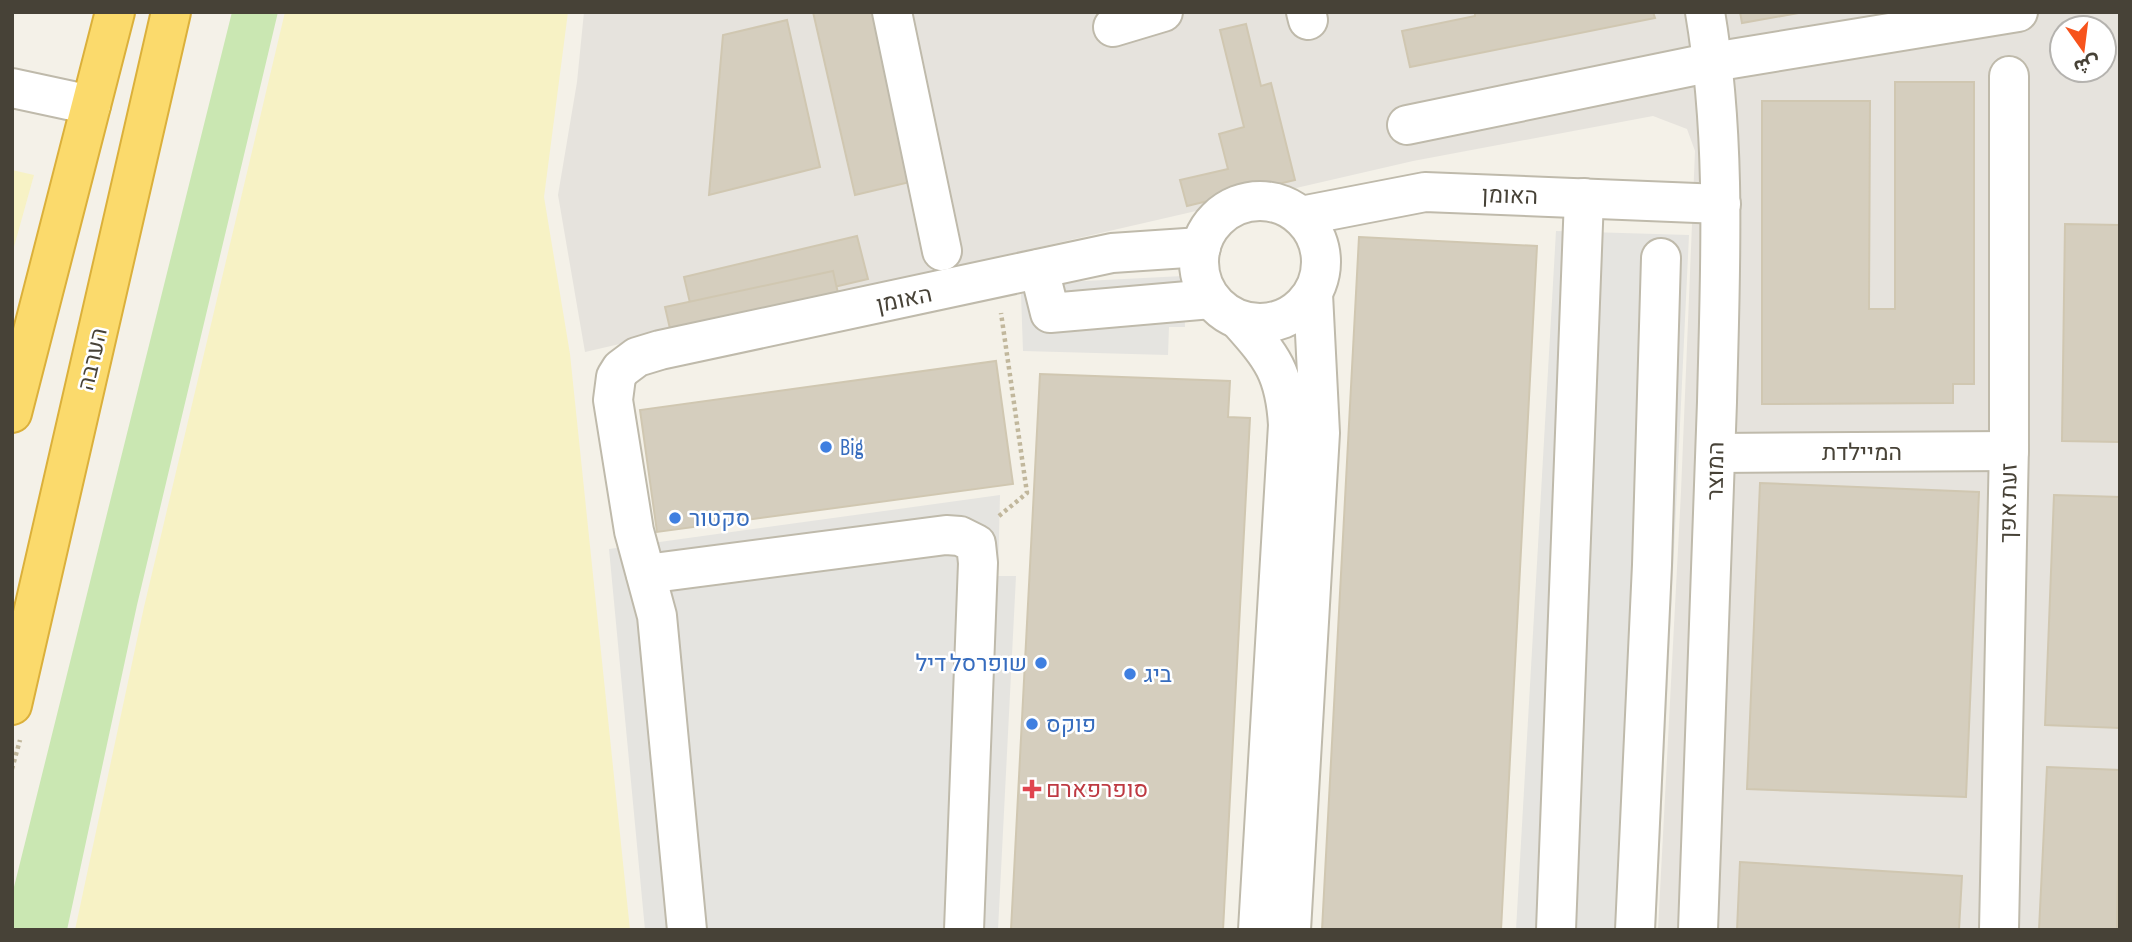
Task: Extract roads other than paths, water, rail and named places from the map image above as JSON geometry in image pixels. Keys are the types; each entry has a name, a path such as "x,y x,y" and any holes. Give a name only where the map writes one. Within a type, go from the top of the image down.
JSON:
{"highway":[{"path":"12,413 115,12"},
{"name":"הערבה","path":"12,705 171,12"}],"street":[{"path":"892,12 943,251"},
{"path":"1113,27 1163,12"},
{"name":"המוצר","path":"1698,930 1716,453 1721,204 1720,141 1713,62 1705,12"},
{"path":"1407,125 1713,62 2018,12"},
{"name":"זעת אפך","path":"1999,930 2009,451 2009,76"},
{"path":"12,88 91,105"},
{"name":"האומן","path":"1301,216 1425,192 1721,204"},
{"path":"1556,930 1584,198"},
{"path":"1039,269 1050,313 1225,309 1262,324 1287,318 1297,312 1313,294 1321,272 1320,247 1301,216 1270,202 1245,203 1233,207 1214,221 1201,247 1200,277 1225,309 1273,359 1284,394 1288,425 1258,930"},
{"name":"האומן","path":"646,574 634,531 615,415 616,377 628,362 647,353 1126,250 1201,247"},
{"path":"1635,930 1653,543 1661,258"},
{"path":"1292,930 1320,433 1313,294"},
{"name":"המיילדת","path":"1716,453 2009,451"},
{"path":"687,930 657,616 646,574 946,536 971,539 976,544 978,563 964,930"}],"place":[{"name":"Big","path":"826,447"},
{"name":"סקטור","path":"675,518"},
{"name":"שופרסל דיל","path":"1041,663"},
{"name":"ביג","path":"1130,674"},
{"name":"פוקס","path":"1032,724"},
{"name":"סופרפארם","path":"1032,789"}]}
